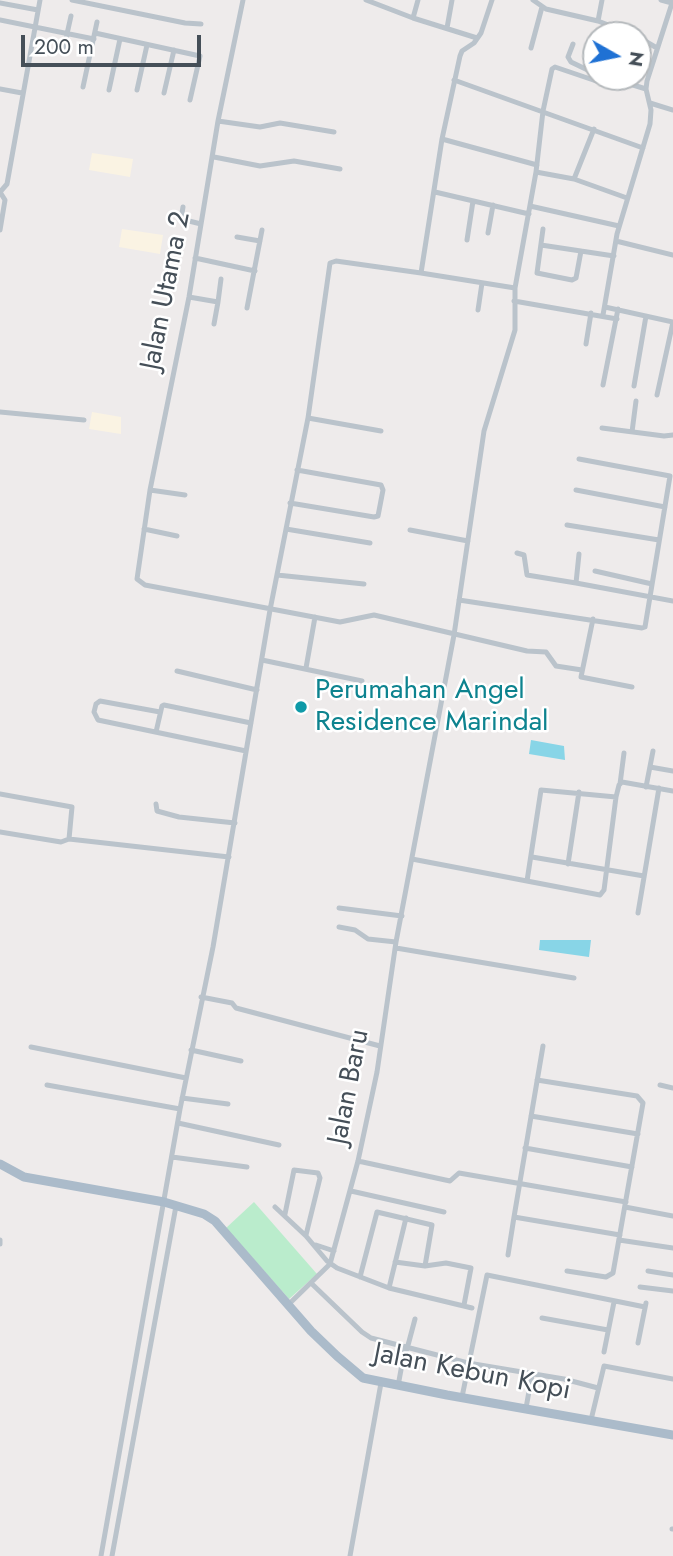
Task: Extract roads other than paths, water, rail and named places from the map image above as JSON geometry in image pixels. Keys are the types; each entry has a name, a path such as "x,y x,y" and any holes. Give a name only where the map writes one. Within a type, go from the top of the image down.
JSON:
{"main road":[{"name":"Jalan Kebun Kopi","path":"0,1164 24,1177 164,1202 204,1214 215,1221 288,1305 363,1378 673,1435"}],"street":[{"path":"0,226 5,200 0,192 7,184 40,0"},
{"path":"72,0 201,24"},
{"name":"Jalan Utama 2","path":"243,0 218,121 189,296 150,490 137,579 145,586 270,610"},
{"path":"366,0 477,38"},
{"path":"413,18 418,0"},
{"path":"447,28 452,0"},
{"path":"421,273 454,80 462,51 477,38 488,18 492,0"},
{"path":"533,0 552,11 598,21 602,0"},
{"path":"652,67 673,2 662,0"},
{"path":"0,3 38,10"},
{"path":"531,48 542,7"},
{"path":"63,52 71,16"},
{"path":"580,27 581,16"},
{"path":"0,20 68,33 120,39 200,56 190,100"},
{"path":"83,87 97,22"},
{"path":"109,90 120,39"},
{"path":"137,90 147,44"},
{"path":"573,44 568,57 571,62 582,67"},
{"path":"652,45 657,48"},
{"path":"164,93 174,50"},
{"name":"Jalan Baru","path":"288,1305 330,1264 351,1191 380,1046 401,916 454,635 484,431 515,330 515,288 537,168 543,111 554,67 582,76"},
{"path":"454,80 643,148"},
{"path":"0,89 22,93"},
{"path":"603,315 619,226 651,116 647,91"},
{"path":"650,103 673,110"},
{"path":"218,121 260,127 273,122 334,132"},
{"path":"575,179 594,129"},
{"path":"442,139 575,179 627,198"},
{"path":"214,157 260,166 294,161 340,169"},
{"path":"0,169 9,170"},
{"path":"435,192 529,214"},
{"path":"467,240 473,201"},
{"path":"488,233 493,205"},
{"path":"530,206 619,226"},
{"path":"183,207 181,219 201,224"},
{"path":"543,229 536,273 572,280 578,276 581,251"},
{"path":"247,308 262,230"},
{"path":"236,237 260,241"},
{"path":"616,241 673,254"},
{"path":"541,246 614,256"},
{"path":"195,258 255,271"},
{"path":"101,1556 182,1098 201,997 214,947 276,575 308,418 331,262 515,288"},
{"path":"214,324 221,279"},
{"path":"478,310 482,283"},
{"path":"189,296 218,302"},
{"path":"514,301 617,318"},
{"path":"605,307 673,322 657,395"},
{"path":"603,385 618,309"},
{"path":"586,344 591,313"},
{"path":"634,386 646,316"},
{"path":"632,432 636,401"},
{"path":"0,412 84,420"},
{"path":"308,418 381,431"},
{"path":"602,428 673,436"},
{"path":"459,600 643,628 670,475 579,458"},
{"path":"290,503 378,516 383,490 381,485 298,470"},
{"path":"150,490 185,495"},
{"path":"576,490 665,507"},
{"path":"568,524 659,540"},
{"path":"144,529 177,536"},
{"path":"286,529 370,543"},
{"path":"410,530 468,541"},
{"path":"517,553 524,555 527,575 673,601"},
{"path":"576,583 579,554"},
{"path":"595,571 652,584"},
{"path":"276,575 364,584"},
{"path":"270,610 345,622 374,615 527,652 546,652 556,666 582,670"},
{"path":"306,668 316,617"},
{"path":"593,619 582,678 632,687"},
{"path":"344,631 345,622"},
{"path":"262,660 362,681"},
{"path":"177,671 257,690"},
{"path":"160,712 100,701 94,709 98,720 246,751"},
{"path":"156,732 162,706 168,705 251,723"},
{"path":"646,787 653,751"},
{"path":"412,859 600,895 604,890 624,752"},
{"path":"650,767 673,771"},
{"path":"620,783 673,791"},
{"path":"638,913 659,788"},
{"path":"527,881 541,790 616,797"},
{"path":"568,864 579,792"},
{"path":"0,794 72,807 69,839"},
{"path":"156,804 157,811 179,817 234,823"},
{"path":"0,832 61,842 69,839 229,858"},
{"path":"532,857 644,876"},
{"path":"339,908 401,916"},
{"path":"339,927 355,930 368,939 574,978"},
{"path":"201,997 232,1003 235,1008 380,1046"},
{"path":"508,1255 543,1046"},
{"path":"31,1047 186,1078"},
{"path":"191,1050 241,1061"},
{"path":"537,1080 637,1096 643,1103 611,1276 606,1278 567,1271"},
{"path":"47,1085 180,1109"},
{"path":"660,1085 673,1087"},
{"path":"182,1098 228,1104"},
{"path":"531,1116 638,1133"},
{"path":"178,1123 279,1145"},
{"path":"525,1148 632,1167"},
{"path":"172,1157 247,1167"},
{"path":"358,1161 450,1181 459,1173 519,1183 673,1216"},
{"path":"285,1214 294,1170 318,1173 320,1178 306,1236"},
{"path":"351,1191 444,1213"},
{"path":"112,1556 176,1206"},
{"path":"275,1207 285,1214 330,1264 389,1287 472,1308"},
{"path":"360,1277 375,1213 380,1212 432,1225 425,1266"},
{"path":"514,1217 673,1248"},
{"path":"389,1287 406,1218"},
{"path":"313,1244 334,1251"},
{"path":"395,1262 425,1266 446,1263 471,1268 464,1305"},
{"path":"648,1271 673,1275"},
{"path":"461,1397 487,1275 646,1305 638,1343"},
{"path":"311,1283 371,1338 468,1363 533,1376 564,1379 598,1388"},
{"path":"640,1287 673,1291"},
{"path":"604,1352 614,1301"},
{"path":"542,1318 608,1329"},
{"path":"398,1386 415,1319"},
{"path":"592,1420 605,1366 673,1379"},
{"path":"526,1408 533,1376"},
{"path":"350,1556 381,1382"}],"water":[{"path":"531,740 564,746 565,760 529,754"},
{"path":"540,940 591,940 589,957 539,950"}],"place":[{"name":"Perumahan Angel Residence Marindal","path":"301,707"}]}
